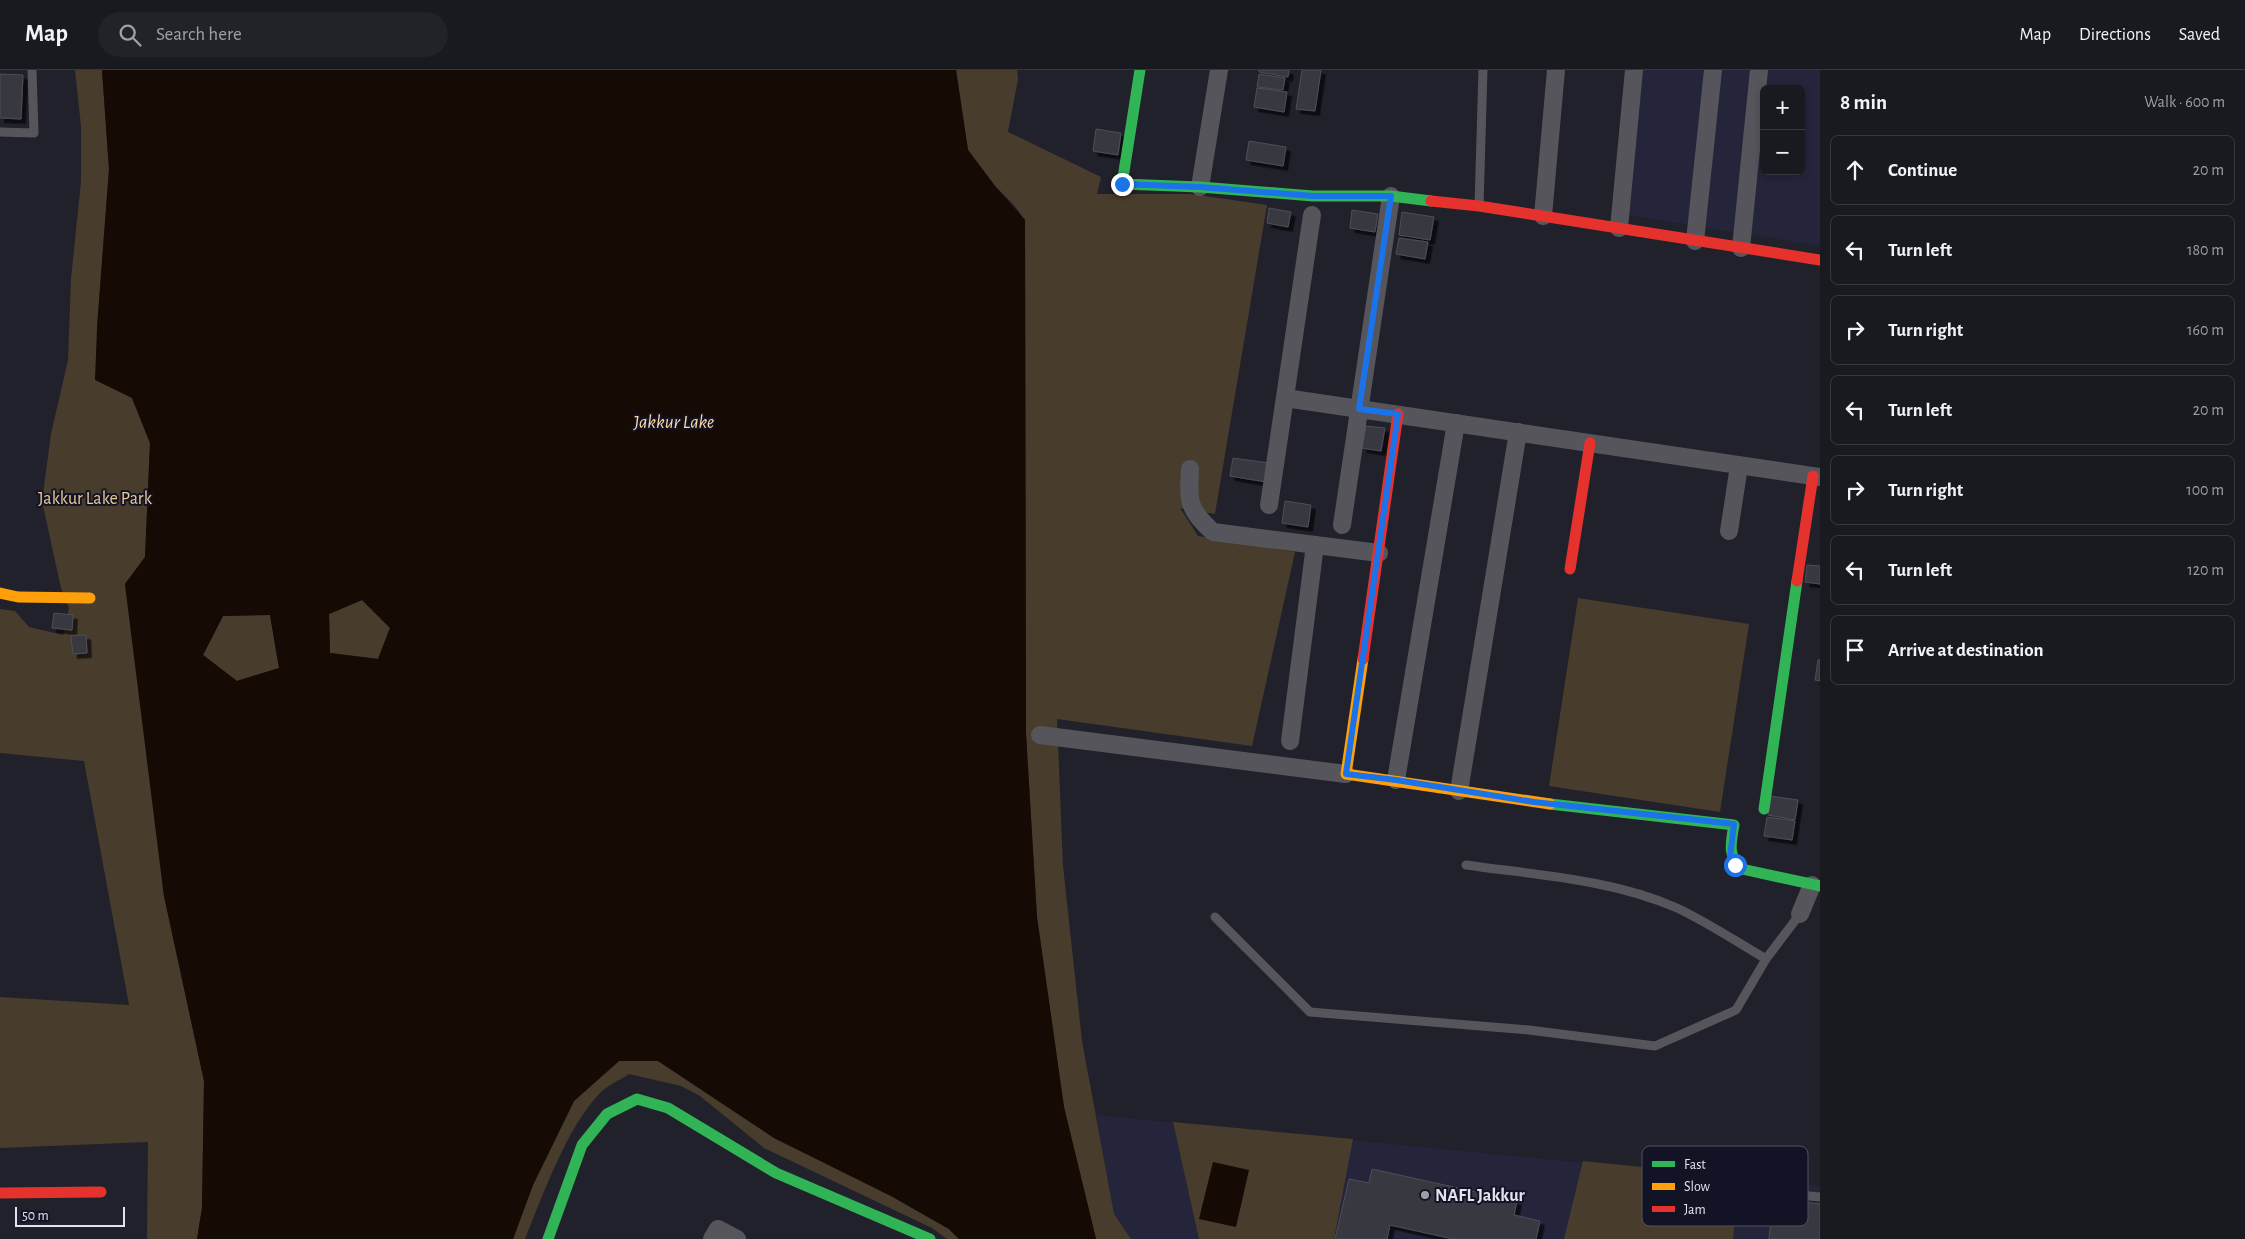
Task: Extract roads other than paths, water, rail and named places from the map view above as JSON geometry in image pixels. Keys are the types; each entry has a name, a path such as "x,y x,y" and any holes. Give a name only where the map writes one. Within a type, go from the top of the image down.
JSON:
{"street":[{"path":"1140,70 1122,184 1200,187 1313,196 1391,196 1479,206 1820,260"},
{"path":"1200,187 1219,70"},
{"path":"1543,216 1556,70"},
{"path":"1619,228 1634,70"},
{"path":"1695,241 1713,70"},
{"path":"1741,248 1759,70"},
{"path":"1342,525 1391,196"},
{"path":"1270,505 1312,215"},
{"path":"1285,398 1817,476 1764,809"},
{"path":"1346,774 1398,414"},
{"path":"1396,780 1456,423"},
{"path":"1459,791 1518,432"},
{"path":"1570,569 1590,443"},
{"path":"1729,531 1739,466"},
{"path":"1190,469 1189,496 1196,516 1213,532 1379,554"},
{"path":"1290,741 1315,545"},
{"path":"0,594 18,597 90,598"},
{"path":"1040,735 1396,780 1534,802 1734,824 1730,857 1735,865 1742,869 1816,886 1800,914"},
{"path":"548,1239 582,1145 607,1114 637,1099 668,1108 776,1173 930,1239"},
{"path":"0,1193 100,1192"},
{"path":"712,1239 718,1228 737,1239"}],"lane":[{"path":"0,132 34,133 32,70"},
{"path":"1479,206 1483,70"},
{"path":"1466,865 1595,883 1634,892 1678,909 1766,959"},
{"path":"1215,917 1310,1012 1530,1030 1655,1046 1736,1010 1766,959 1800,914"}],"water":[{"name":"Jakkur Lake","path":"102,70 956,70 968,150 995,186 1025,220 1026,734 1037,917 1064,1107 1096,1239 959,1239 949,1229 891,1196 774,1138 658,1061 619,1061 574,1101 533,1185 513,1239 197,1239 202,1208 204,1081 164,896 125,584 145,557 150,443 132,398 95,380 109,169","holes":["362,600 390,628 378,659 330,653 329,614","270,615 279,668 237,681 203,655 223,616"]},
{"path":"1213,1162 1249,1170 1236,1227 1199,1219"}],"place":[{"name":"NAFL Jakkur","path":"1425,1195"}],"park label":[{"name":"Jakkur Lake Park","path":"95,498"}]}
